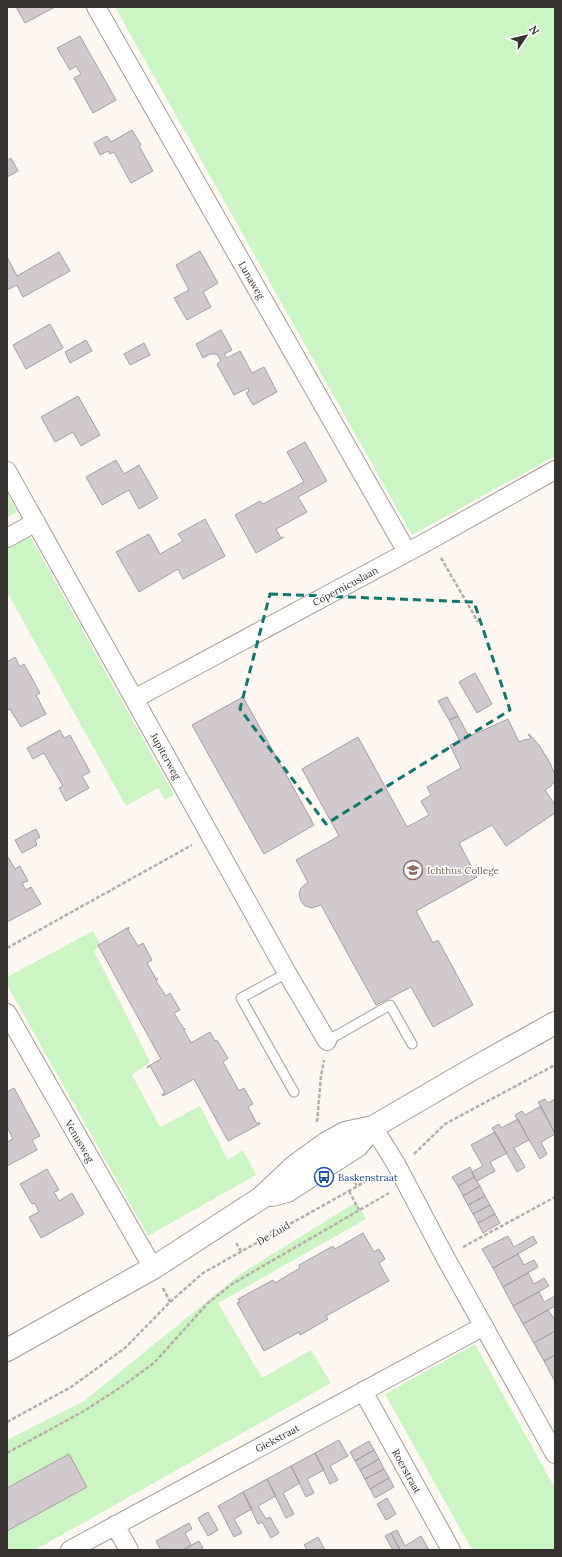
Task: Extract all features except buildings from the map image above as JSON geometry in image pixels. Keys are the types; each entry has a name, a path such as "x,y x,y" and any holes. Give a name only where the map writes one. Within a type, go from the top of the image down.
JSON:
{"street":[{"name":"Lunaweg","path":"96,7 407,552"},
{"name":"Copernicuslaan","path":"134,699 430,540 555,470"},
{"name":"Jupiterweg","path":"7,471 287,973 327,1041"},
{"path":"7,538 36,522"},
{"name":"Venusweg","path":"7,1013 13,1039 153,1268"},
{"path":"7,1350 153,1268 261,1198 295,1166 327,1143 345,1133 373,1128 469,1071 555,1024"},
{"path":"373,1128 396,1164 445,1257 553,1447"},
{"name":"Giekstraat","path":"70,1550 484,1326"},
{"name":"Roerstraat","path":"363,1392 451,1550"},
{"path":"115,1525 129,1550"}],"lane":[{"path":"287,973 241,998 294,1092"},
{"path":"327,1041 390,1005 412,1044"}],"path":[{"path":"430,540 478,622"},
{"path":"7,948 210,835"},
{"name":"De Zuid","path":"7,1422 71,1386 125,1348 170,1302 203,1273 416,1153 445,1124 555,1065"},
{"path":"7,1454 84,1410 124,1385 154,1363 208,1303 232,1284 406,1183"},
{"path":"349,1191 359,1210"},
{"path":"445,1257 555,1197"},
{"path":"236,1243 241,1251"}],"highlighted area":[{"path":"270,594 474,602 510,710 326,824 240,709"}],"green space":[{"path":"115,7 555,7 555,456 412,535"},
{"path":"7,493 17,512 7,517"},
{"path":"30,536 174,795 165,800 158,788 126,806 7,592 7,549"},
{"path":"93,931 101,946 94,951 150,1062 132,1075 160,1127 200,1106 228,1160 243,1150 256,1175 148,1236 7,985 7,977"},
{"path":"356,1202 366,1219 218,1303 262,1378 311,1350 331,1383 35,1550 7,1550 7,1440 84,1401 242,1273"},
{"path":"475,1344 555,1488 555,1550 472,1550 385,1394"}],"place":[{"name":"Ichthus College","path":"413,870"},
{"name":"Baskenstraat","path":"324,1177"}]}
